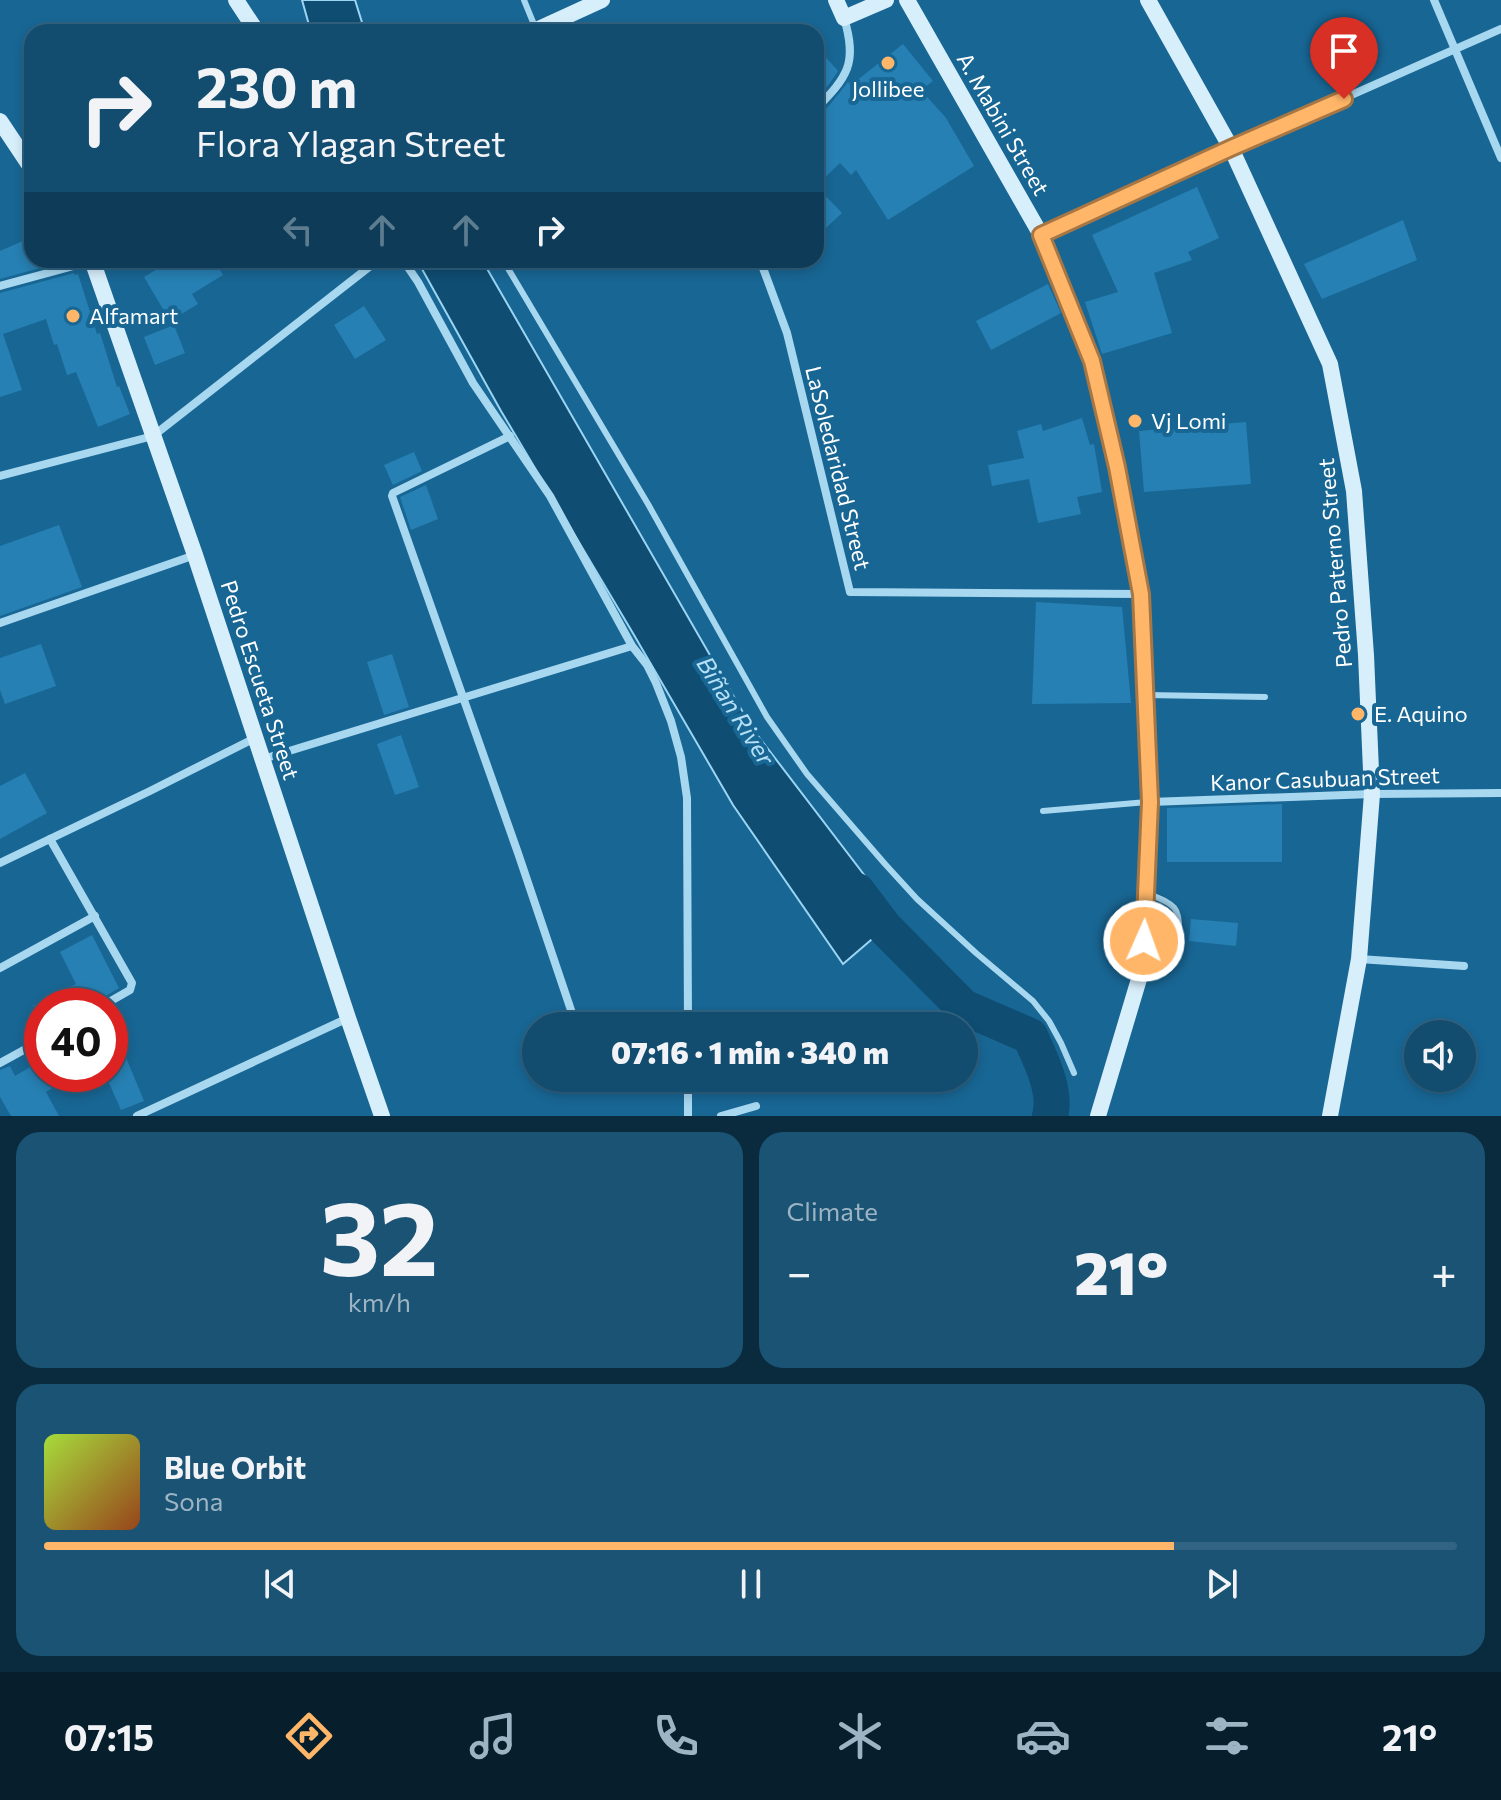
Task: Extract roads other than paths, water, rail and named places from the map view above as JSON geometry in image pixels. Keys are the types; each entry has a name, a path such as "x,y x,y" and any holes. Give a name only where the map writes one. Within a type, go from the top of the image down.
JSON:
{"street":[{"path":"236,0 252,24"},
{"path":"551,24 602,0"},
{"path":"824,101 840,84 848,69 851,52 844,18 836,0"},
{"path":"844,18 886,0"},
{"name":"A. Mabini Street","path":"907,0 1041,235 1092,361 1117,467 1141,594 1150,802 1142,969 1098,1116"},
{"name":"Pedro Paterno Street","path":"1148,0 1231,148 1330,364 1354,491 1372,794 1359,959 1330,1116"},
{"path":"1434,0 1501,158"},
{"path":"1041,235 1501,29"},
{"path":"0,121 24,157"},
{"path":"0,286 64,268"},
{"name":"Pedro Escueta Street","path":"96,268 382,1116"},
{"path":"0,476 153,436 368,268"},
{"path":"408,268 473,383 550,496 632,646 647,665 671,721 681,757 687,798 688,1012"},
{"name":"LaSoledaridad Street","path":"763,268 787,333 850,592 1141,594"},
{"path":"510,436 392,494 572,1012"},
{"path":"0,623 195,555"},
{"path":"263,759 632,646"},
{"path":"0,863 256,737"},
{"name":"Kanor Casubuan Street","path":"1150,802 1501,793"},
{"path":"50,839 132,983 128,991"},
{"path":"0,968 95,916"},
{"path":"1359,959 1464,966"},
{"path":"137,1116 348,1018"},
{"path":"0,1063 24,1050"},
{"path":"688,1092 688,1116"},
{"path":"721,1116 756,1106"}],"lane":[{"path":"524,0 533,24"},
{"path":"508,268 648,504 767,717 807,774 917,899 1033,1001 1049,1021 1074,1073"},
{"path":"1146,695 1265,697"},
{"path":"1043,811 1150,802"},
{"path":"1144,941 1164,942 1179,931 1179,916 1173,904 1146,893"}],"water":[{"path":"302,0 355,0 362,24 309,24"},
{"path":"421,268 487,268 752,728 904,927 885,928 843,964 733,805 501,411"}],"waterway":[{"name":"Biñan River","path":"857,891 885,928 963,1007 1030,1036 1049,1086 1050,1116"}],"place":[{"name":"Jollibee","path":"888,63"},
{"name":"Alfamart","path":"73,316"},
{"name":"Vj Lomi","path":"1135,421"},
{"name":"E. Aquino","path":"1358,714"}]}
